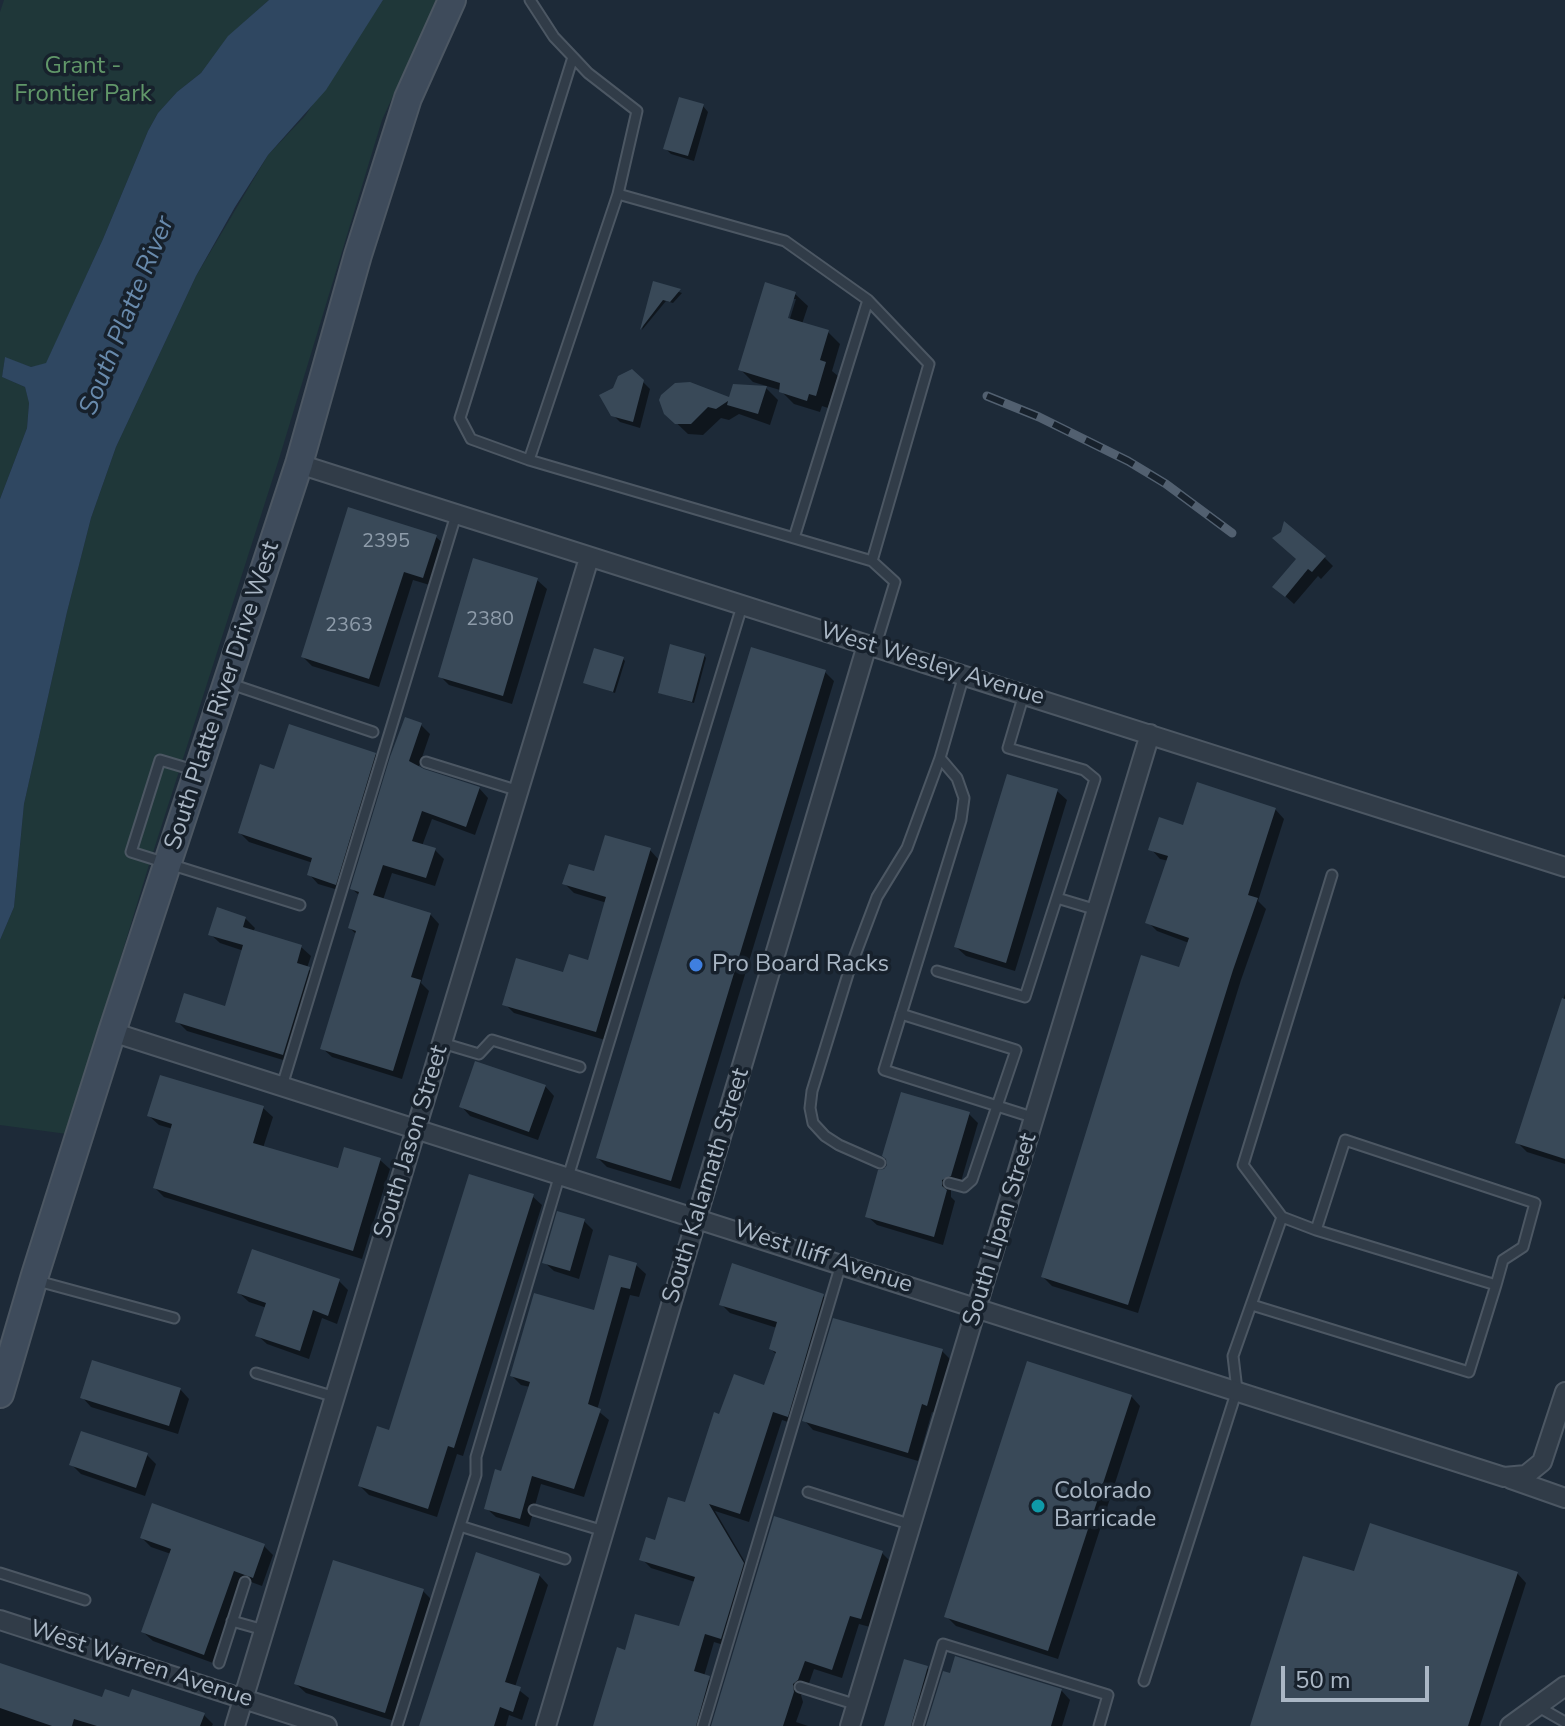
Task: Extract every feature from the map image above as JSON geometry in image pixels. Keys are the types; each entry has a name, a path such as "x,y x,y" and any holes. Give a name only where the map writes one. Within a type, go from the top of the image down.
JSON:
{"street":[{"name":"South Platte River Drive West","path":"0,1394 112,1032 299,464 358,255 408,98 452,0"},
{"name":"West Wesley Avenue","path":"299,464 1565,867"},
{"name":"South Jason Street","path":"235,1726 589,558"},
{"name":"South Kalamath Street","path":"546,1726 871,646"},
{"name":"South Lipan Street","path":"850,1726 1150,734"},
{"name":"West Iliff Avenue","path":"112,1032 1237,1390 1565,1498"},
{"path":"1504,1477 1526,1475 1542,1462 1565,1392"},
{"name":"West Warren Avenue","path":"0,1620 327,1726"},
{"path":"1510,1726 1565,1686"}],"lane":[{"path":"529,460 618,194 637,111 588,73 554,37 530,0"},
{"path":"573,57 460,418 471,439 529,460 872,561 895,582 871,646"},
{"path":"618,194 785,241 868,300 929,364 872,561"},
{"path":"794,538 868,300"},
{"path":"282,1086 456,515"},
{"path":"397,1726 476,1475 476,1457 742,606"},
{"path":"880,1163 825,1136 813,1123 810,1108 812,1091 848,974 877,897 907,848 940,758 964,675"},
{"path":"227,683 373,732"},
{"path":"937,971 1025,997 1095,779 1084,770 1008,748 1024,694"},
{"path":"940,758 957,778 964,798 961,820 884,1070 1035,1118"},
{"path":"198,771 160,760 131,852 300,905"},
{"path":"426,762 519,791"},
{"path":"1332,875 1243,1165 1282,1217 1496,1285"},
{"path":"1057,898 1097,910"},
{"path":"901,1014 1016,1050 972,1180 964,1187 949,1183"},
{"path":"442,1043 479,1054 492,1040 580,1067"},
{"path":"1252,1305 1469,1372 1503,1260 1523,1247 1535,1203 1345,1140 1316,1230"},
{"path":"1144,1681 1237,1390 1233,1356 1282,1217"},
{"path":"703,1726 841,1264"},
{"path":"33,1280 174,1318"},
{"path":"256,1373 335,1397"},
{"path":"808,1492 912,1525"},
{"path":"534,1510 604,1531"},
{"path":"460,1526 565,1559"},
{"path":"0,1573 85,1600"},
{"path":"219,1663 245,1582"},
{"path":"232,1621 264,1630"},
{"path":"918,1726 943,1644 1108,1695 1099,1726"},
{"path":"800,1687 857,1705"},
{"path":"1537,1706 1565,1722"}],"green space":[{"name":"Grant - Frontier Park","path":"4,0 269,0 229,36 201,73 177,92 158,113 46,364 31,367 5,358 2,377 25,387 29,402 27,428 0,499 0,12"},
{"path":"383,0 437,0 382,120 67,1134 0,1125 0,940 14,907 24,804 91,518 116,447 196,276 268,155 305,116"}],"water":[{"name":"South Platte River","path":"269,0 383,0 326,90 268,155 235,207 196,276 116,447 91,518 67,612 24,804 14,907 0,940 0,499 27,428 29,403 25,387 2,377 5,357 31,367 46,363 158,113 177,92 201,73 228,36"}],"building":[{"path":"679,97 704,104 688,156 663,149"},
{"path":"653,281 681,289 670,302 663,300 640,330"},
{"path":"765,282 796,292 788,318 829,330 820,360 826,362 816,396 809,394 807,401 779,392 780,383 738,370"},
{"path":"632,369 644,380 633,422 611,416 599,395 613,388 618,376"},
{"path":"690,382 729,397 733,384 767,386 758,414 727,405 728,401 716,409 708,407 691,424 675,424 664,414 659,400 675,383"},
{"path":"348,507 437,535 423,578 404,572 369,679 301,657"},
{"path":"1284,521 1326,556 1312,572 1308,569 1285,597 1272,587 1296,559 1272,538 1281,532"},
{"path":"473,558 538,578 503,696 438,677"},
{"path":"670,644 705,654 692,702 658,693"},
{"path":"751,647 826,670 671,1181 596,1158"},
{"path":"594,648 624,657 613,692 583,683"},
{"path":"405,717 422,723 409,761 480,787 466,827 422,811 412,841 436,848 426,878 383,865 373,895 431,913 411,977 421,980 393,1071 320,1049 356,931 348,928 359,892 350,889"},
{"path":"289,724 376,753 336,885 307,875 312,858 238,833 260,764 274,769"},
{"path":"1007,774 1058,789 1006,963 954,947"},
{"path":"1197,782 1276,808 1248,895 1258,898 1128,1305 1041,1277 1141,955 1179,967 1189,938 1145,923 1168,856 1148,850 1159,817 1183,825"},
{"path":"605,835 651,848 596,1032 502,1005 516,958 563,972 569,954 588,960 606,897 562,884 569,864 594,871"},
{"path":"217,907 246,917 243,927 302,945 297,963 310,967 283,1055 175,1022 184,993 225,1006 243,945 208,935"},
{"path":"1562,998 1565,999 1565,1159 1515,1143"},
{"path":"475,1061 546,1085 529,1132 459,1107"},
{"path":"160,1075 264,1106 253,1143 338,1168 344,1147 381,1158 353,1251 153,1188 172,1124 147,1116"},
{"path":"901,1092 970,1112 951,1176 942,1180 942,1186 947,1190 934,1237 865,1217 878,1170 887,1165 882,1156"},
{"path":"469,1174 534,1194 454,1448 448,1446 428,1509 358,1486 377,1426 389,1430"},
{"path":"557,1211 585,1219 570,1271 542,1263"},
{"path":"252,1249 340,1279 328,1316 313,1310 300,1351 255,1336 266,1303 237,1293"},
{"path":"609,1255 637,1263 630,1289 621,1287 588,1404 601,1409 574,1489 532,1476 520,1519 484,1509 495,1469 501,1471 530,1382 510,1376 534,1293 594,1310"},
{"path":"732,1263 824,1294 788,1417 773,1412 740,1514 709,1504 744,1563 721,1639 705,1634 694,1671 710,1676 696,1726 593,1726 617,1647 625,1650 635,1614 679,1626 695,1577 639,1560 646,1537 655,1540 668,1497 685,1502 714,1412 719,1414 734,1374 764,1385 776,1352 769,1349 777,1322 719,1305"},
{"path":"833,1318 943,1349 927,1406 922,1404 908,1453 802,1421"},
{"path":"92,1360 181,1388 169,1426 80,1398"},
{"name":"Colorado Barricade","path":"1027,1361 1132,1395 1048,1651 944,1617"},
{"path":"81,1431 148,1453 136,1488 69,1465"},
{"path":"152,1503 265,1544 253,1578 234,1571 204,1655 141,1632 171,1549 140,1538"},
{"path":"774,1516 883,1551 861,1619 850,1616 832,1670 805,1661 798,1680 793,1684 794,1692 783,1726 711,1726"},
{"path":"1370,1523 1518,1572 1468,1726 1250,1726 1303,1556 1354,1571"},
{"path":"476,1552 540,1574 505,1682 521,1687 513,1712 500,1707 494,1726 419,1726"},
{"path":"333,1560 424,1589 385,1713 294,1684"},
{"path":"955,1656 1062,1689 1051,1726 926,1726 943,1671 950,1673"},
{"path":"904,1659 928,1666 911,1726 884,1726"},
{"path":"0,1663 102,1697 105,1689 129,1697 132,1689 205,1713 200,1726 97,1726 74,1719 72,1726 52,1726 0,1708"}],"railway":[{"path":"987,396 1039,417 1128,461 1166,484 1232,533"}],"place":[{"name":"Pro Board Racks","path":"696,965"},
{"name":"Colorado Barricade","path":"1038,1506"}]}
